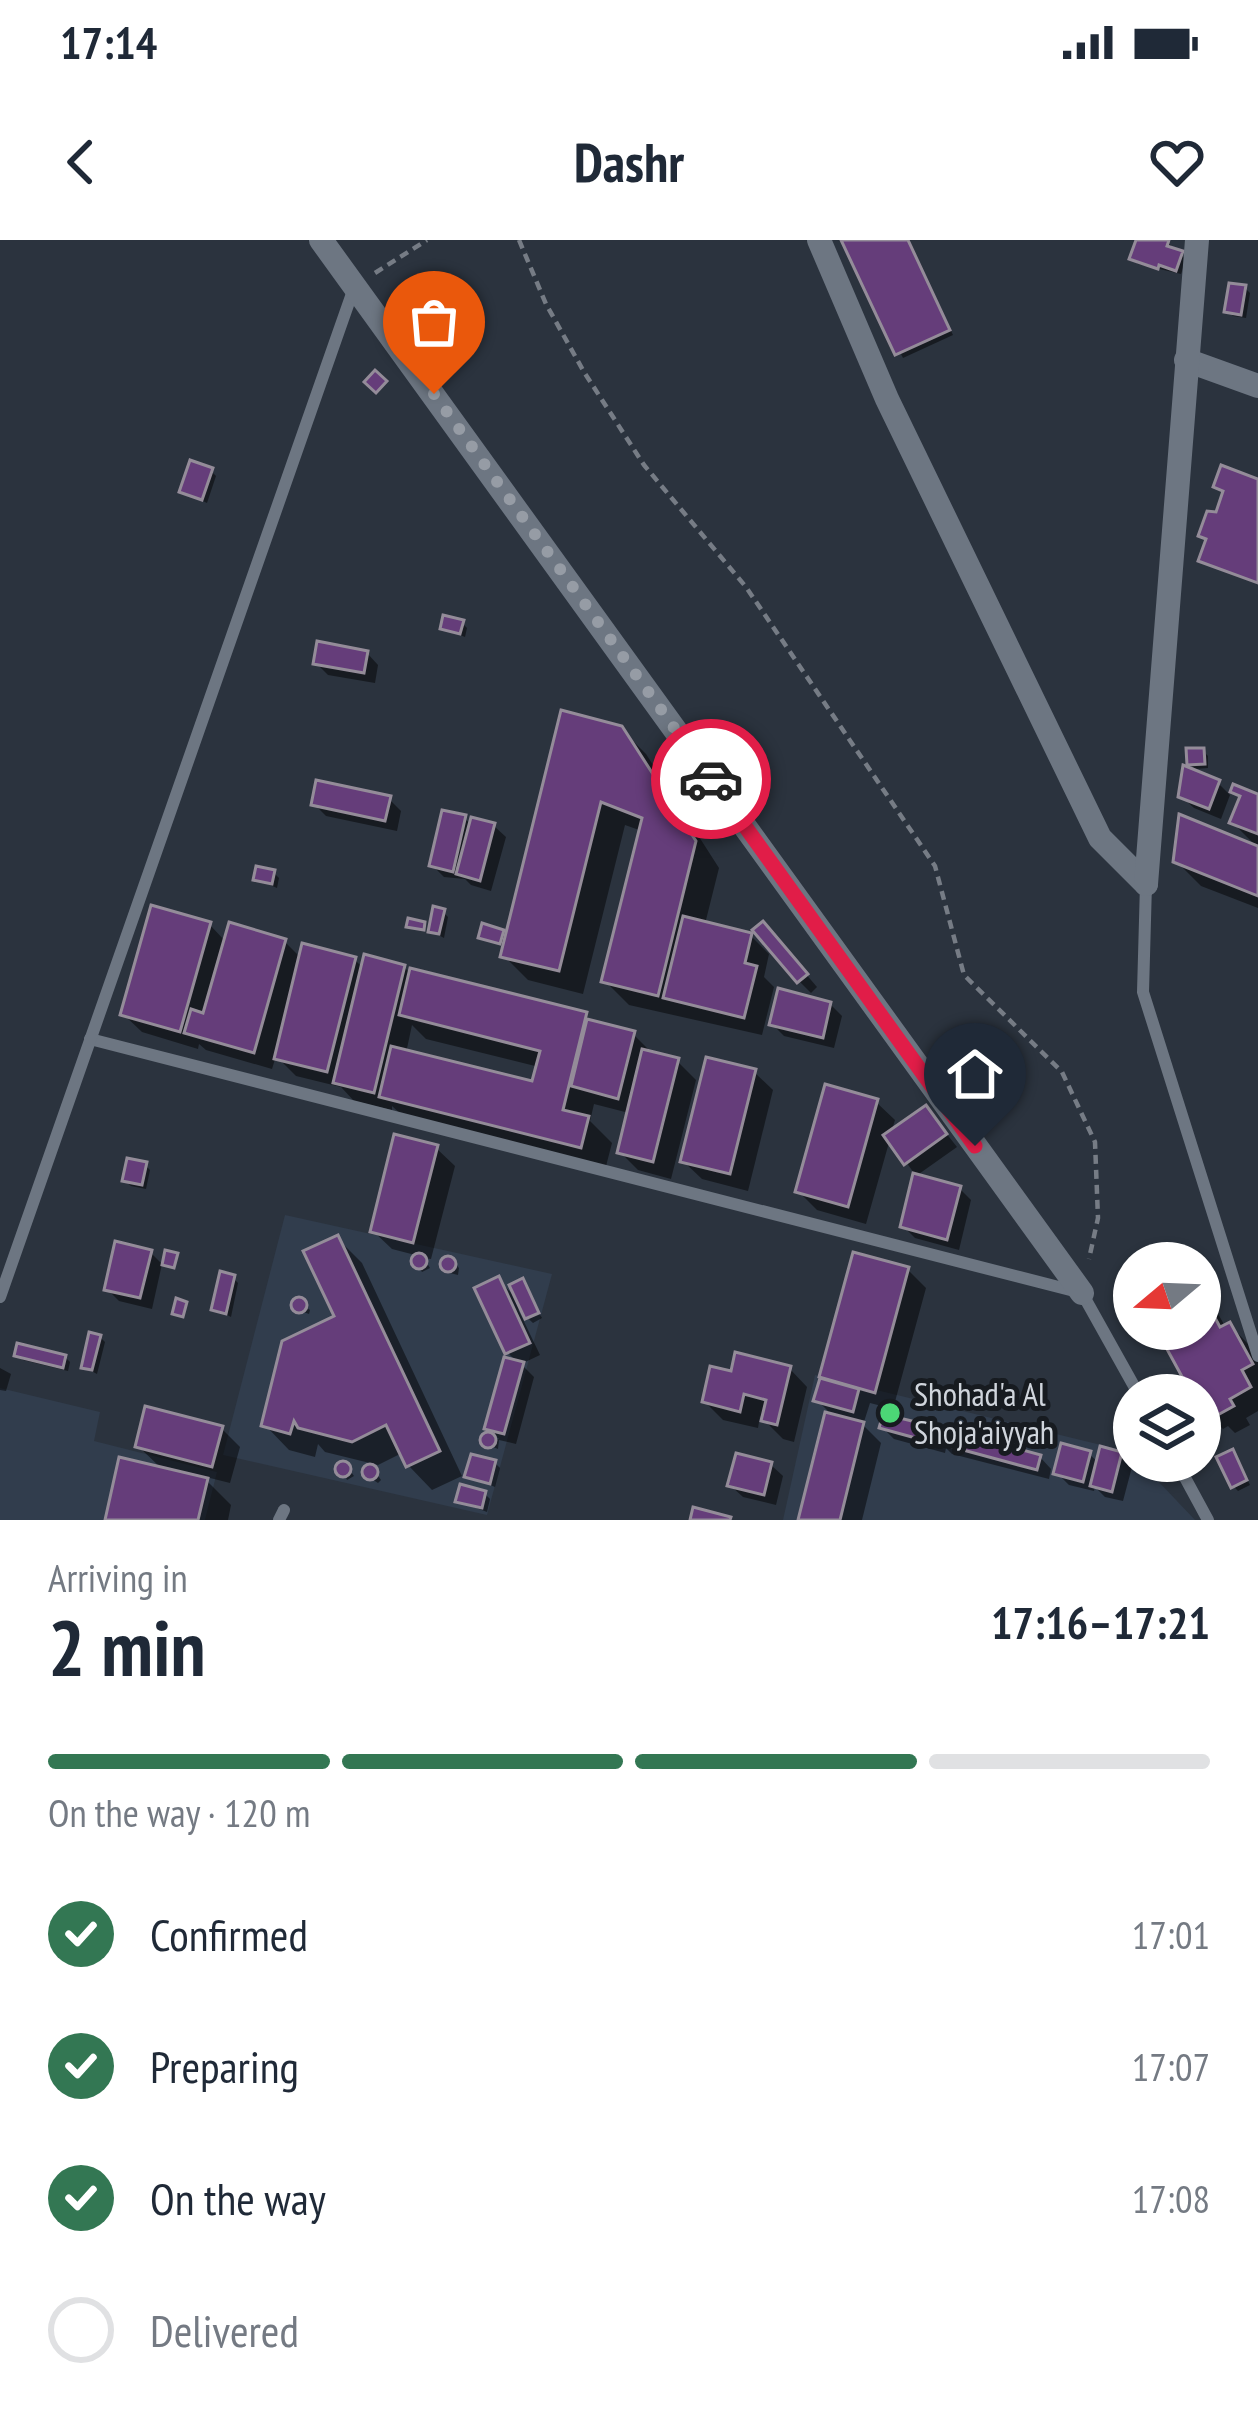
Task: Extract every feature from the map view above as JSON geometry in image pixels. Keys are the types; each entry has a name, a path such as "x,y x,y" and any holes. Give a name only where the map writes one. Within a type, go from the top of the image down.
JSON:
{"street":[{"path":"321,240 1082,1293"},
{"path":"819,240 887,399 1100,838 1146,884"},
{"path":"1146,884 1197,240"},
{"path":"1186,360 1258,386"}],"lane":[{"path":"0,1297 355,285"},
{"path":"1146,884 1143,992 1258,1356"},
{"path":"90,1040 1082,1293 1127,1374"},
{"path":"1187,1482 1208,1520"}],"path":[{"path":"355,285 427,240"},
{"path":"519,240 546,304 644,465 746,587 935,866 964,974 1062,1072 1095,1142 1098,1218 1082,1293"}],"shaded area":[{"path":"285,1215 552,1274 487,1515 223,1455"},
{"name":"Shohad'a Al Shoja'aiyyah","path":"815,1375 1113,1448 1113,1482 1159,1482 1195,1520 783,1520"},
{"path":"0,1388 100,1412 94,1441 217,1472 205,1520 0,1520"}],"building":[{"path":"841,240 908,240 950,330 895,355"},
{"path":"1136,240 1169,240 1167,246 1183,251 1176,271 1129,259"},
{"path":"1229,283 1246,285 1241,315 1224,312"},
{"path":"375,370 387,381 376,393 364,382"},
{"path":"190,460 213,468 202,500 179,492"},
{"path":"1221,465 1258,479 1258,583 1198,561 1206,539 1198,536 1207,511 1216,512 1223,491 1213,487"},
{"path":"443,615 464,620 460,634 440,629"},
{"path":"317,641 368,651 364,673 313,664"},
{"path":"561,710 622,726 696,841 658,996 601,982 642,818 601,802 559,971 500,957"},
{"path":"1186,748 1204,748 1205,764 1187,765"},
{"path":"1183,765 1220,780 1209,809 1178,797"},
{"path":"316,780 391,796 385,821 311,805"},
{"path":"1233,784 1258,794 1258,834 1229,823 1240,796 1230,792"},
{"path":"442,810 466,815 453,872 429,866"},
{"path":"1179,814 1258,846 1258,896 1173,862"},
{"path":"471,817 495,823 480,881 456,874"},
{"path":"256,866 275,870 272,884 253,880"},
{"path":"151,905 211,922 180,1032 120,1015"},
{"path":"433,906 445,909 439,934 428,932"},
{"path":"683,916 752,933 745,963 757,966 744,1018 663,998"},
{"path":"408,918 425,922 424,930 406,927"},
{"path":"763,921 808,974 797,983 752,930"},
{"path":"229,922 286,939 254,1053 184,1033 191,1009 203,1013"},
{"path":"482,923 504,930 500,944 478,938"},
{"path":"302,943 356,957 327,1072 274,1059"},
{"path":"364,954 405,965 374,1093 333,1083"},
{"path":"410,968 587,1012 563,1110 589,1116 581,1148 379,1097 391,1046 532,1081 540,1051 399,1015"},
{"path":"778,988 831,1002 823,1038 769,1025"},
{"path":"587,1019 635,1031 618,1099 571,1086"},
{"path":"642,1049 679,1058 653,1162 617,1153"},
{"path":"706,1057 756,1069 730,1174 680,1162"},
{"path":"825,1084 878,1099 848,1207 795,1192"},
{"path":"926,1105 947,1134 904,1165 883,1135"},
{"path":"394,1134 438,1145 413,1243 370,1232"},
{"path":"127,1158 147,1162 142,1185 122,1181"},
{"path":"913,1173 961,1186 947,1240 900,1227"},
{"path":"338,1235 440,1451 406,1467 386,1425 352,1442 298,1428 294,1421 290,1434 261,1426 282,1341 334,1316 303,1251"},
{"path":"115,1241 152,1250 140,1298 104,1290"},
{"path":"165,1250 178,1253 174,1268 162,1265"},
{"path":"853,1252 909,1267 875,1393 819,1377"},
{"path":"419,1253 427,1261 419,1269 411,1261"},
{"path":"448,1256 456,1264 448,1272 440,1264"},
{"path":"220,1271 235,1275 226,1314 211,1310"},
{"path":"499,1276 530,1343 505,1354 474,1288"},
{"path":"523,1278 539,1313 525,1319 509,1285"},
{"path":"299,1297 307,1305 299,1313 291,1305"},
{"path":"176,1298 187,1302 183,1317 172,1314"},
{"path":"1230,1322 1253,1364 1242,1370 1251,1387 1230,1399 1234,1406 1221,1413 1221,1374 1181,1374 1167,1350 1221,1350 1221,1326"},
{"path":"89,1332 101,1335 92,1370 81,1368"},
{"path":"17,1343 66,1355 63,1368 14,1356"},
{"path":"735,1352 791,1366 777,1425 761,1421 766,1400 744,1394 740,1412 702,1402 710,1366 731,1371"},
{"path":"504,1357 524,1362 504,1434 484,1429"},
{"path":"820,1378 859,1389 853,1412 813,1401"},
{"path":"145,1406 223,1426 212,1467 135,1447"},
{"path":"825,1412 864,1422 840,1520 798,1520"},
{"path":"883,1414 937,1427 934,1443 879,1428"},
{"path":"941,1428 1041,1455 1037,1470 937,1443"},
{"path":"488,1432 496,1440 488,1448 480,1440"},
{"path":"1061,1443 1091,1451 1083,1482 1053,1474"},
{"path":"1100,1446 1113,1450 1112,1492 1090,1486"},
{"path":"1233,1449 1247,1480 1231,1488 1221,1467 1221,1455"},
{"path":"736,1453 772,1462 764,1495 727,1486"},
{"path":"471,1454 496,1460 490,1484 464,1477"},
{"path":"119,1457 208,1478 198,1520 105,1520"},
{"path":"343,1461 351,1469 343,1477 335,1469"},
{"path":"370,1464 378,1472 370,1480 362,1472"},
{"path":"460,1484 486,1491 482,1508 455,1502"},
{"path":"693,1507 731,1517 690,1520"}],"way so far":[{"path":"434,394 711,779"}],"place":[{"name":"Shohad'a Al Shoja'aiyyah","path":"890,1413"}],"route":[{"path":"711,779 975,1146"}]}
